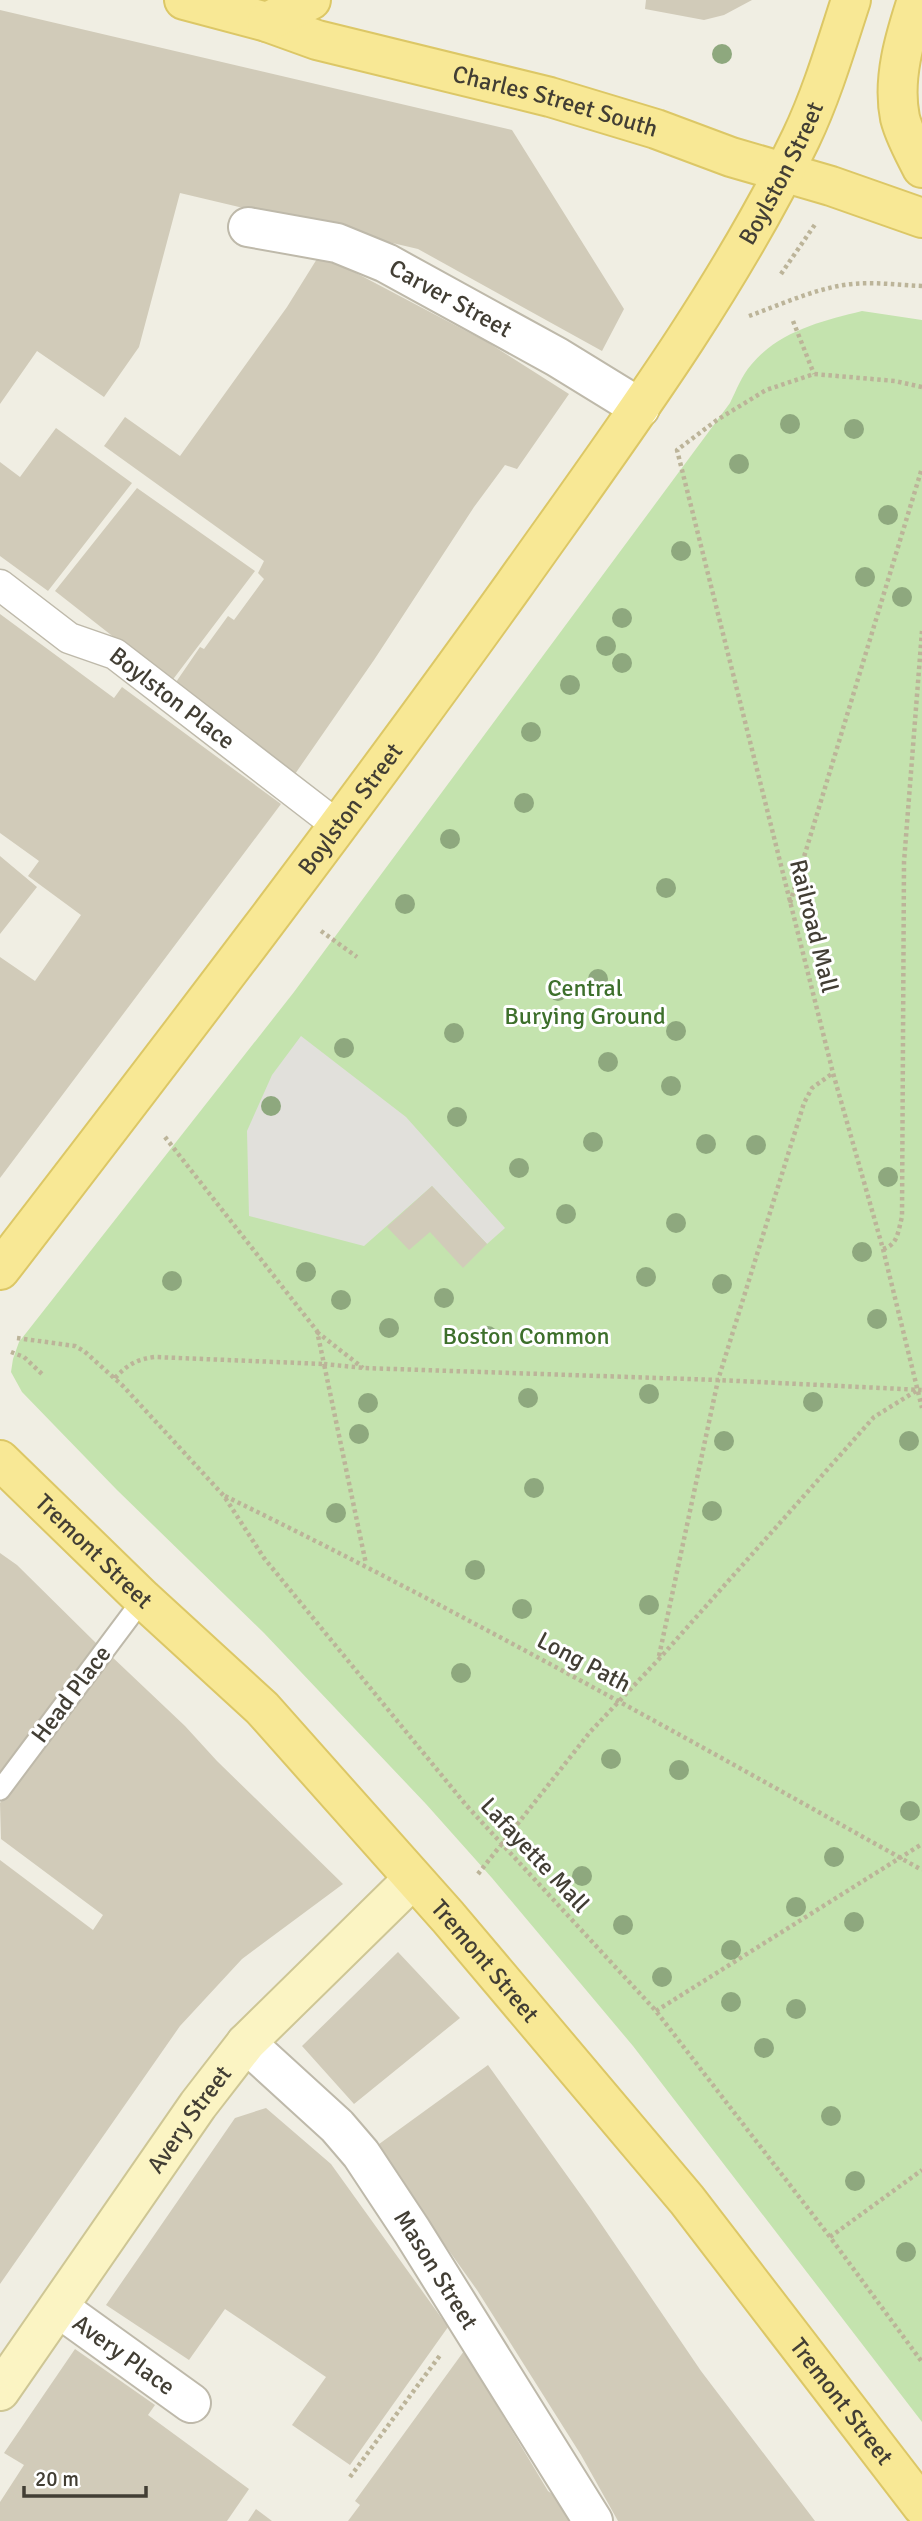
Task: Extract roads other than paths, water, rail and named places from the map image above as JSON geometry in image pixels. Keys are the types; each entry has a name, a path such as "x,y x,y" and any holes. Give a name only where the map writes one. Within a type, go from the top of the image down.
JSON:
{"main road":[{"name":"Charles Street South","path":"184,0 267,22 317,40 550,97 656,129 731,157 831,186 922,218"},
{"path":"267,22 311,0"},
{"name":"Boylston Street","path":"0,1270 208,1000 396,749 639,408 744,244 783,172 818,97 851,0"},
{"path":"917,0 907,30 900,69 899,99 901,119 922,168"},
{"name":"Tremont Street","path":"0,1460 143,1599 262,1708 413,1879 687,2200 922,2506"},
{"name":"Avery Street","path":"0,2391 198,2105 246,2043 413,1879"}],"street":[{"name":"Carver Street","path":"248,227 337,243 386,262 556,357 639,408"},
{"name":"Boylston Place","path":"0,585 69,638 115,654 338,825"},
{"name":"Mason Street","path":"246,2043 337,2126 360,2154 412,2231 593,2521"},
{"name":"Avery Place","path":"59,2308 191,2403"}],"lane":[{"name":"Head Place","path":"0,1790 143,1599"}],"park label":[{"name":"Central Burying Ground","path":"585,1002"},
{"name":"Boston Common","path":"526,1336"}]}
